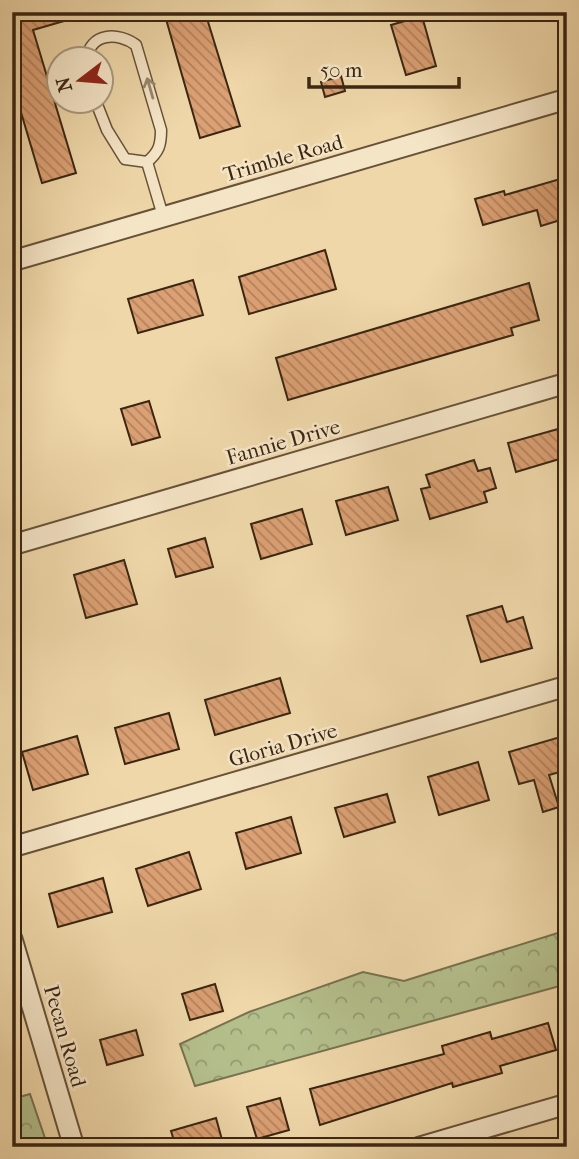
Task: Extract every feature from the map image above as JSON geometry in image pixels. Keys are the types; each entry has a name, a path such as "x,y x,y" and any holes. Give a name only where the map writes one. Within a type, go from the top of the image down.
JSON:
{"street":[{"name":"Trimble Road","path":"12,261 567,99"},
{"name":"Fannie Drive","path":"12,545 567,383"},
{"name":"Gloria Drive","path":"12,847 567,686"},
{"name":"Pecan Road","path":"12,939 74,1147"},
{"path":"420,1147 567,1104"}],"lane":[{"path":"93,46 107,36 116,34 136,45 161,130 161,144 156,154 147,162 125,159 102,116"},
{"path":"147,162 163,216"}],"green space":[{"path":"567,930 567,984 195,1086 180,1044 249,1012 363,972 404,981"},
{"path":"30,1094 48,1147 12,1147 12,1099"}],"building":[{"path":"12,12 78,12 78,17 33,30 46,73 46,116 59,116 76,173 42,183 12,82 12,47 21,45"},
{"path":"164,12 205,12 240,126 200,138"},
{"path":"422,16 436,66 406,75 391,25"},
{"path":"341,76 345,91 325,97 321,82"},
{"path":"567,177 567,218 541,226 537,210 483,225 475,199 504,191 505,195"},
{"path":"325,250 336,289 249,314 239,277"},
{"path":"193,280 203,315 138,333 128,299"},
{"path":"529,283 539,320 511,328 513,335 288,400 276,358"},
{"path":"149,401 160,437 132,445 121,409"},
{"path":"558,429 566,457 516,472 508,443"},
{"path":"474,460 478,471 490,468 496,488 484,492 487,502 430,519 421,489 430,487 426,475"},
{"path":"388,487 398,520 346,535 336,501"},
{"path":"302,509 312,544 261,559 251,524"},
{"path":"205,538 213,567 176,577 168,549"},
{"path":"124,560 137,604 86,618 74,575"},
{"path":"502,606 507,622 523,617 532,648 481,662 467,616"},
{"path":"280,678 290,713 215,735 205,700"},
{"path":"169,713 179,749 125,764 115,728"},
{"path":"567,735 567,770 549,775 559,807 543,812 534,780 519,784 509,752"},
{"path":"77,736 88,774 33,790 22,752"},
{"path":"478,762 489,800 439,815 428,777"},
{"path":"387,794 395,822 344,837 335,808"},
{"path":"291,817 301,853 246,869 236,833"},
{"path":"189,852 201,889 148,906 136,869"},
{"path":"103,878 112,912 58,927 49,894"},
{"path":"215,984 223,1011 190,1020 182,994"},
{"path":"548,1023 556,1050 500,1066 502,1073 453,1087 452,1083 320,1125 310,1089 444,1054 442,1046 490,1032 492,1039"},
{"path":"136,1030 143,1055 107,1065 100,1040"},
{"path":"280,1098 289,1130 257,1139 247,1107"},
{"path":"216,1118 224,1147 176,1147 171,1131"}]}
